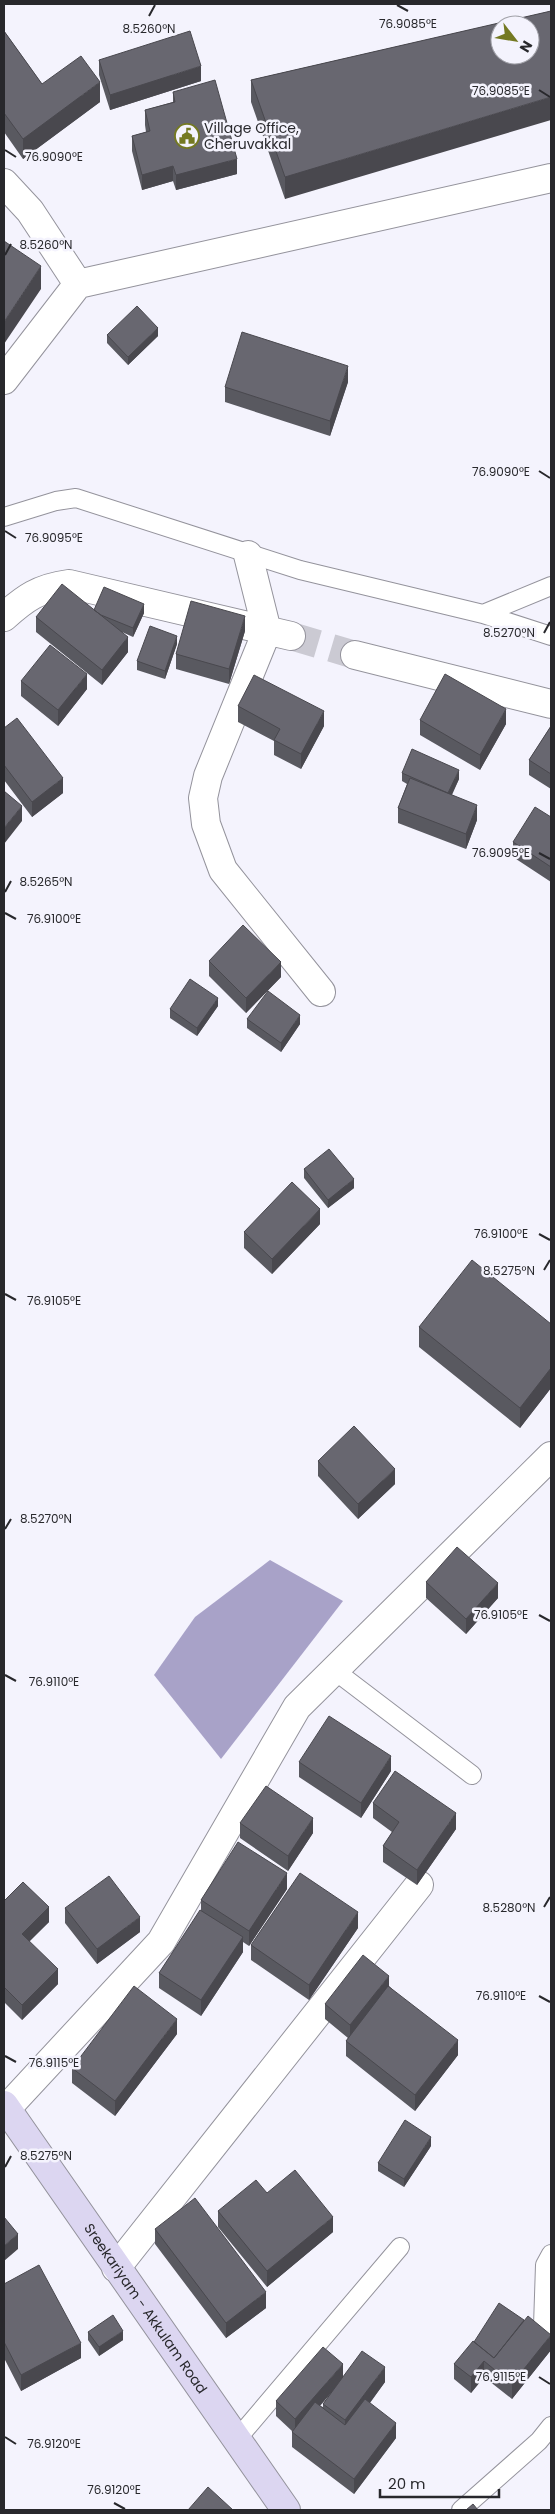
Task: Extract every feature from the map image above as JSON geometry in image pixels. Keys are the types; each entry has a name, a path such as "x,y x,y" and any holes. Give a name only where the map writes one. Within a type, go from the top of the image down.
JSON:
{"main road":[{"name":"Sreekariyam - Akkulam Road","path":"5,2107 286,2510"}],"street":[{"path":"4,380 78,284 551,178"},
{"path":"4,183 30,211 78,284"},
{"path":"248,555 279,634 208,776 203,798 206,824 223,870 321,992"},
{"path":"4,618 25,598 51,586 69,584 279,634"},
{"path":"354,655 551,704"},
{"path":"5,2107 160,1942 297,1707 551,1456"},
{"path":"116,2268 419,1885"}],"lane":[{"path":"4,517 56,501 76,498 100,504 248,555 300,570 483,614 551,636"},
{"path":"483,614 551,586"},
{"path":"334,1670 472,1775"},
{"path":"237,2439 400,2247"},
{"path":"551,2254 545,2265 543,2326 551,2336"},
{"path":"461,2510 539,2441 551,2426"}],"shaded area":[{"path":"270,1560 343,1601 221,1759 154,1675 195,1617"}],"building":[{"path":"551,11 551,97 285,177 251,80 490,25 490,65 540,65 540,15 534,15"},
{"path":"4,31 42,84 81,56 100,82 23,139 4,113"},
{"path":"190,31 201,66 110,95 99,60"},
{"name":"Village Office, Cheruvakkal","path":"215,80 237,159 176,175 173,166 142,175 132,136 150,131 145,110 175,102 173,92"},
{"path":"4,241 41,266 4,322"},
{"path":"137,306 158,328 128,357 107,335"},
{"path":"242,332 348,366 330,421 225,387"},
{"path":"62,584 128,637 102,670 36,617"},
{"path":"104,587 144,604 133,628 101,615 94,610"},
{"path":"191,601 245,616 229,669 176,654"},
{"path":"150,626 177,636 165,671 137,661"},
{"path":"50,645 87,674 58,710 21,681"},
{"path":"445,674 506,709 480,755 420,720"},
{"path":"254,675 324,711 301,754 274,740 280,729 238,706"},
{"path":"17,718 63,778 32,802 4,765 4,728"},
{"path":"551,726 551,774 529,760"},
{"path":"412,749 459,770 448,793 402,773"},
{"path":"410,778 477,805 466,834 398,808"},
{"path":"4,791 22,806 4,828"},
{"path":"535,807 551,817 551,867 513,842"},
{"path":"243,925 281,962 246,998 209,961"},
{"path":"190,979 218,998 197,1028 170,1009"},
{"path":"268,991 300,1015 281,1043 247,1019"},
{"path":"329,1149 354,1179 328,1200 304,1169"},
{"path":"292,1182 320,1209 272,1259 244,1232"},
{"path":"472,1260 551,1324 551,1368 520,1408 419,1327"},
{"path":"354,1426 395,1469 358,1504 318,1461"},
{"path":"457,1547 498,1583 466,1619 426,1582"},
{"path":"329,1716 391,1756 361,1803 299,1762"},
{"path":"395,1771 456,1813 417,1870 383,1846 399,1822 373,1803"},
{"path":"266,1786 313,1818 288,1856 240,1823"},
{"path":"238,1842 287,1873 249,1931 201,1900"},
{"path":"300,1873 358,1912 309,1985 251,1945"},
{"path":"109,1876 140,1917 97,1949 65,1908"},
{"path":"23,1882 49,1907 22,1934 58,1969 22,2005 4,1987 4,1901"},
{"path":"200,1910 243,1937 201,2000 159,1973"},
{"path":"363,1955 389,1976 350,2025 325,2004"},
{"path":"134,1986 177,2019 115,2101 72,2068"},
{"path":"388,1986 458,2040 415,2095 346,2041"},
{"path":"405,2120 431,2137 404,2179 378,2163"},
{"path":"295,2170 333,2217 267,2271 218,2211 256,2180 267,2193"},
{"path":"195,2198 266,2292 226,2323 155,2229"},
{"path":"4,2217 18,2234 4,2246"},
{"path":"39,2265 81,2343 21,2375 4,2342 4,2284"},
{"path":"499,2303 524,2320 494,2358 474,2342"},
{"path":"113,2315 123,2331 99,2347 88,2332"},
{"path":"528,2316 551,2335 512,2384 484,2361 471,2377 454,2364 473,2341 494,2358"},
{"path":"323,2347 343,2364 295,2419 276,2401"},
{"path":"362,2351 385,2367 345,2420 323,2404"},
{"path":"365,2399 396,2423 354,2479 292,2432 315,2402 345,2425"},
{"path":"208,2487 233,2510 188,2510"},
{"path":"473,2504 478,2510 466,2510"}],"tunnel":[{"path":"291,636 355,655"}],"place":[{"name":"Village Office, Cheruvakkal","path":"187,136"}]}
